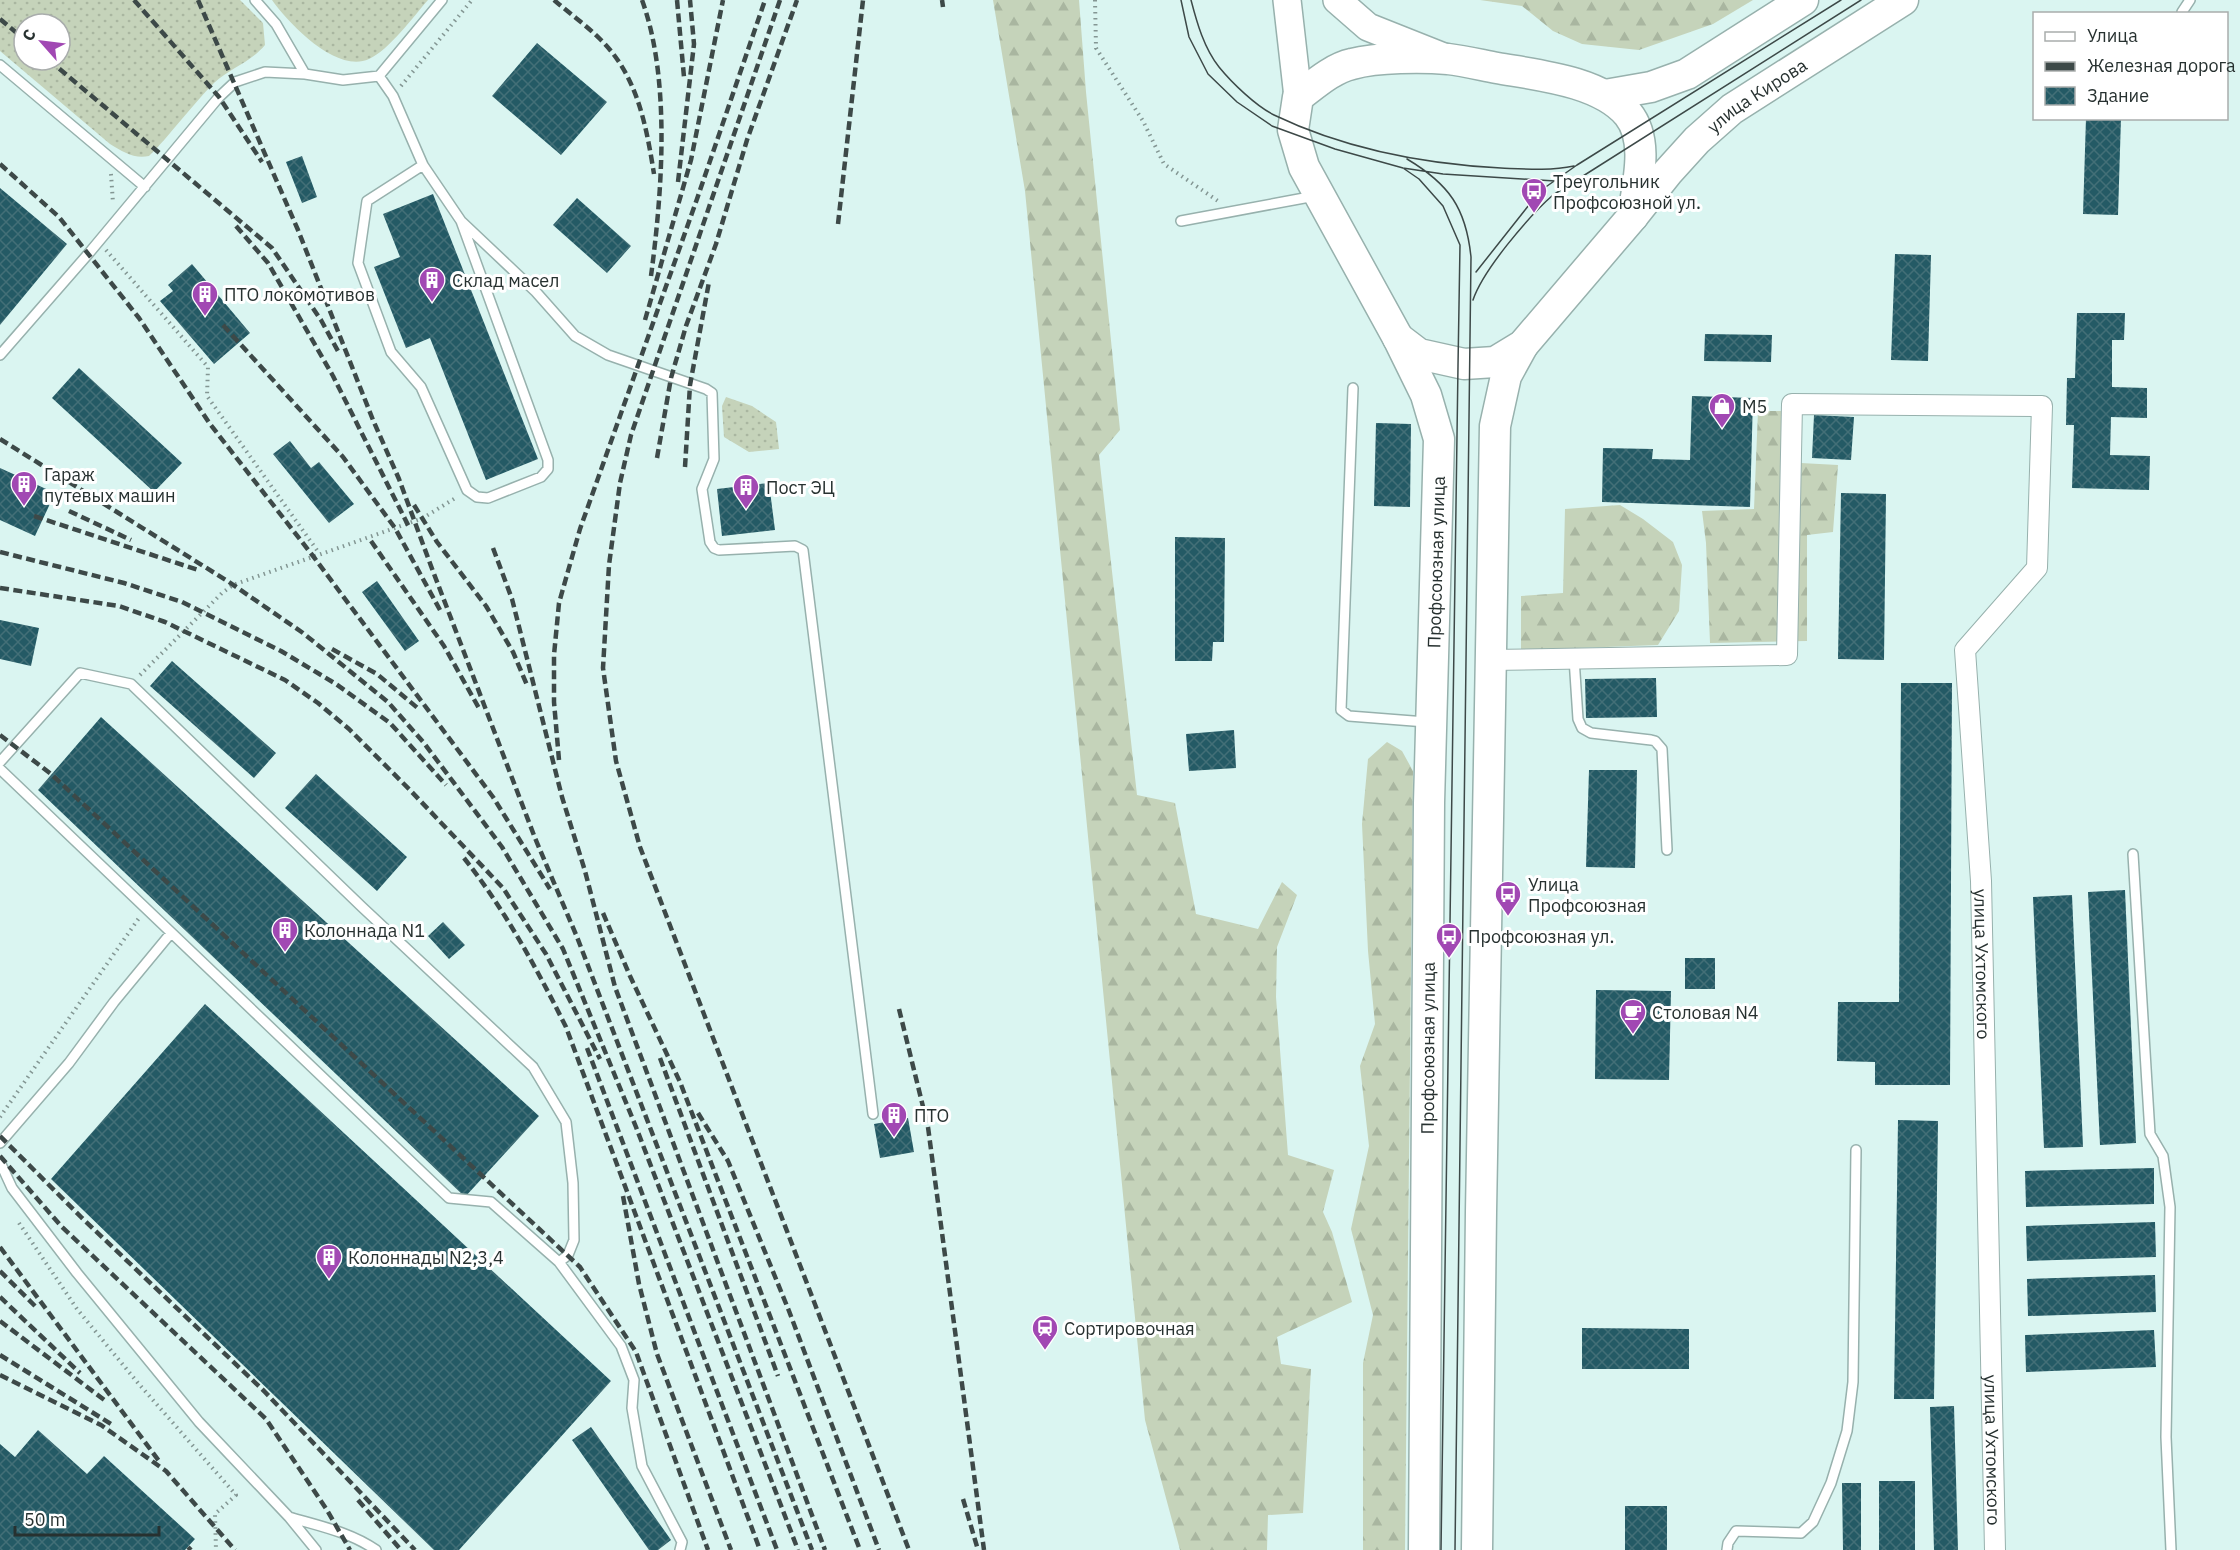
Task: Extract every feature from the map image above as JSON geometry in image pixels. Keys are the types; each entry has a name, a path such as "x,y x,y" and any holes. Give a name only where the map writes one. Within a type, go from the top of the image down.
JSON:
{"main road":[{"path":"1287,0 1298,97"},
{"path":"1337,0 1368,27 1447,59"},
{"path":"1605,95 1651,87 1687,74 1803,0"},
{"name":"улица Кирова","path":"1523,345 1697,140 1732,109 1903,0"},
{"path":"1298,97 1325,77 1351,64 1384,60 1447,59 1554,78 1605,95 1628,115 1638,133 1640,158 1633,216"},
{"name":"Профсоюзная улица","path":"1298,97 1293,130 1304,167 1398,338 1426,395 1438,439 1426,1015 1424,1550"},
{"path":"1398,338 1419,354 1464,364 1495,362 1523,345"},
{"path":"1477,1550 1495,426 1506,376 1523,345"}],"street":[{"name":"улица Ухтомского","path":"1574,658 1787,655 1792,404 2042,406 2037,568 1965,650 1981,882 1995,1550"},
{"path":"1490,660 1574,658"}],"lane":[{"path":"255,0 276,24 305,74"},
{"path":"0,355 99,242 219,97 235,82 265,72 305,74 343,80 379,76 442,0"},
{"path":"2182,12 2190,0"},
{"path":"0,65 145,187"},
{"path":"379,76 393,96 423,165 461,221 536,292 575,336 616,359 710,390 713,397 714,459 702,489 710,542 714,548 720,550 795,546 803,550 873,1114"},
{"path":"423,165 367,201 358,263 391,352 421,387 467,490 477,497 488,498 541,477 548,469 548,465 461,221"},
{"path":"1181,221 1320,195"},
{"path":"1353,388 1341,710 1349,716 1432,722"},
{"path":"1574,658 1578,719 1582,728 1591,733 1655,741 1662,749 1667,850"},
{"path":"0,762 80,673 130,684 362,907 533,1067 566,1122 573,1183 574,1240 568,1255 559,1262"},
{"path":"0,769 449,1197 491,1202 559,1262 621,1346 634,1380 632,1408 642,1466 682,1542 680,1550"},
{"path":"2133,854 2150,1134 2163,1156 2170,1207 2166,1437 2171,1550"},
{"path":"0,1143 69,1063 114,1002 171,933"},
{"path":"1727,1550 1728,1543 1736,1531 1801,1533 1813,1522 1831,1482 1847,1431 1853,1382 1856,1150"},
{"path":"0,1162 12,1188 92,1291 199,1422 289,1517 316,1550"},
{"path":"289,1517 335,1530 363,1541 376,1550"}],"path":[{"path":"393,96 472,0"},
{"path":"1095,0 1096,48 1143,121 1164,164 1234,212"},
{"path":"110,157 113,203 111,209"},
{"path":"99,242 208,367 207,396 319,553"},
{"path":"130,684 222,593 233,585 423,518 467,490"},
{"path":"0,1117 141,915"},
{"path":"13,1215 77,1309 236,1495 215,1514 216,1550"}],"green space":[{"path":"0,0 240,0 263,23 265,45 214,83 149,156 144,157 129,154 110,144 25,72 72,72 72,12 12,12 12,61 0,51"},
{"path":"272,0 428,0 377,55 356,62 329,53 315,44 290,21"},
{"path":"993,0 1079,0 1120,430 1099,455 1137,795 1175,803 1196,914 1258,929 1282,882 1297,895 1277,947 1276,997 1288,1155 1334,1170 1323,1212 1332,1232 1352,1302 1277,1337 1281,1364 1311,1369 1303,1513 1268,1515 1267,1550 1180,1550 1145,1420 1025,191"},
{"path":"1480,0 1753,0 1713,24 1639,50 1582,44 1553,31 1522,6"},
{"path":"726,397 752,406 776,422 779,449 749,452 724,437 722,406"},
{"path":"1758,411 1785,411 1782,462 1838,465 1833,532 1807,535 1807,641 1710,643 1706,543 1702,511 1754,509"},
{"path":"1620,505 1673,542 1682,565 1679,611 1658,645 1521,650 1521,596 1563,593 1565,509"},
{"path":"1387,742 1402,751 1413,771 1405,1550 1363,1550 1363,1363 1373,1315 1351,1229 1369,1146 1360,1066 1375,1024 1368,951 1362,824 1368,759"}],"building":[{"path":"537,43 607,102 561,155 492,96"},
{"path":"2086,120 2121,120 2118,215 2083,214"},
{"path":"302,156 317,197 302,203 286,162"},
{"path":"0,188 67,244 0,325"},
{"name":"Склад масел","path":"433,194 538,459 486,480 430,338 406,348 374,267 400,257 383,214"},
{"path":"577,198 631,246 607,273 553,225"},
{"path":"1895,254 1931,255 1928,361 1891,360"},
{"name":"ПТО локомотивов","path":"192,264 250,333 214,364 160,301 173,291 168,285"},
{"path":"2077,313 2125,313 2124,340 2112,340 2112,387 2147,388 2147,418 2111,417 2110,455 2150,456 2149,490 2072,488 2074,425 2066,425 2067,378 2075,378"},
{"path":"1705,334 1772,335 1771,362 1704,361"},
{"path":"79,368 182,463 154,492 52,398"},
{"name":"М5","path":"1692,396 1753,398 1750,507 1602,502 1603,448 1653,449 1652,459 1690,460"},
{"path":"1814,415 1854,417 1851,460 1812,458"},
{"path":"1376,423 1411,424 1410,507 1374,506"},
{"path":"290,441 311,468 319,462 354,504 329,523 273,454"},
{"name":"Гараж путевых машин","path":"0,468 55,493 35,536 0,520"},
{"name":"Пост ЭЦ","path":"769,483 775,530 722,536 717,489"},
{"path":"1841,493 1886,494 1884,660 1838,659"},
{"path":"1175,537 1225,538 1224,642 1213,642 1212,661 1175,661"},
{"path":"377,581 419,641 405,651 362,592"},
{"path":"0,620 39,628 31,666 0,659"},
{"path":"172,661 276,753 254,778 150,686"},
{"path":"1656,678 1657,717 1586,718 1585,679"},
{"path":"1901,683 1952,683 1950,1085 1875,1085 1875,1062 1837,1061 1838,1002 1899,1002"},
{"name":"Колоннада N1","path":"101,717 539,1116 465,1197 38,790"},
{"path":"1234,730 1236,768 1189,771 1186,734"},
{"path":"1589,770 1637,770 1635,868 1586,867"},
{"path":"316,774 407,857 377,891 285,808"},
{"path":"2125,890 2136,1143 2100,1145 2088,892"},
{"path":"2072,895 2083,1147 2044,1148 2033,897"},
{"path":"443,922 465,945 449,959 428,936"},
{"path":"1685,958 1715,958 1715,989 1685,989"},
{"name":"Столовая N4","path":"1596,990 1671,991 1669,1080 1595,1079"},
{"name":"Колоннады N2,3,4","path":"205,1004 611,1381 459,1550 434,1550 51,1179"},
{"name":"ПТО","path":"908,1118 914,1152 880,1158 874,1124"},
{"path":"1898,1120 1938,1121 1934,1399 1894,1399"},
{"path":"2154,1168 2154,1204 2026,1207 2025,1171"},
{"path":"2155,1222 2156,1257 2027,1261 2026,1226"},
{"path":"2155,1275 2156,1312 2028,1316 2027,1279"},
{"path":"1582,1328 1689,1329 1689,1369 1582,1369"},
{"path":"2154,1330 2156,1367 2026,1372 2025,1335"},
{"path":"1954,1406 1958,1550 1934,1550 1930,1407"},
{"path":"591,1427 671,1540 658,1550 649,1550 572,1440"},
{"path":"38,1430 87,1474 104,1456 195,1539 185,1550 0,1550 0,1444 15,1457"},
{"path":"1879,1481 1915,1481 1915,1550 1879,1550"},
{"path":"1842,1483 1861,1483 1861,1550 1843,1550"},
{"path":"1625,1506 1667,1506 1667,1550 1625,1550"}],"tram line":[{"path":"1181,0 1189,37 1208,74 1237,102 1272,126 1335,149 1403,168 1443,174 1555,181"},
{"path":"1191,0 1205,44 1224,73 1260,106 1301,127 1356,146 1443,163 1528,169 1556,169 1574,166"},
{"path":"1476,272 1540,191 1577,165 1841,0"},
{"path":"1473,300 1496,259 1553,195 1861,0"},
{"path":"1407,159 1434,178 1453,199 1465,225 1471,257 1455,1550"},
{"path":"1403,168 1419,179 1443,206 1460,245 1441,1550"}],"railway":[{"path":"134,0 219,97 262,162"},
{"path":"198,0 298,230 373,420 399,479 535,838 577,937 812,1550"},
{"path":"554,0 600,39 623,68 638,101 654,174"},
{"path":"642,0 657,65 662,137 661,173 651,276"},
{"path":"677,0 684,77"},
{"path":"678,182 694,44 690,0"},
{"path":"645,320 691,160 723,0"},
{"path":"559,760 554,702 554,655 559,603 580,529 765,0"},
{"path":"780,0 631,435 620,483 609,565 603,668 616,761 640,847 909,1550"},
{"path":"657,458 671,378 686,326 716,244 747,140 797,0"},
{"path":"838,224 863,0"},
{"path":"942,0 943,7"},
{"path":"0,19 12,29"},
{"path":"63,72 272,248 321,320 339,353"},
{"path":"0,164 59,217 139,318 210,424 313,556 493,797 550,889"},
{"path":"236,226 268,263 333,376 409,527"},
{"path":"685,467 690,385 709,282"},
{"path":"223,325 343,457 395,528 440,610"},
{"path":"0,439 229,582 303,633 388,702 424,743 502,847 563,949 636,1127 798,1550"},
{"path":"414,505 437,542 486,606 513,652 527,685"},
{"path":"69,511 131,540"},
{"path":"34,516 198,570"},
{"path":"371,541 444,646 480,710"},
{"path":"493,548 512,599 562,797 585,871 615,987 825,1550"},
{"path":"0,552 124,583 182,602 281,651 336,684 390,723 446,785"},
{"path":"0,588 119,606 165,622 285,680 318,703 349,729 503,888 546,954 600,1059"},
{"path":"332,649 377,674 420,710"},
{"path":"0,735 51,774 580,1267 636,1352 708,1550"},
{"path":"464,858 493,898 519,940 566,1027 760,1550"},
{"path":"603,913 680,1082 860,1550"},
{"path":"899,1009 928,1127 984,1550"},
{"path":"587,1048 777,1550"},
{"path":"660,1058 778,1376"},
{"path":"698,1113 728,1161 789,1311 879,1550"},
{"path":"0,1136 82,1218 264,1391 415,1550"},
{"path":"0,1156 61,1226 266,1419 327,1510 350,1550"},
{"path":"623,1196 639,1284 657,1354 731,1550"},
{"path":"0,1247 159,1461"},
{"path":"0,1271 38,1309"},
{"path":"0,1297 80,1373"},
{"path":"0,1321 107,1402"},
{"path":"0,1355 111,1424"},
{"path":"0,1375 101,1425 166,1471 235,1550"},
{"path":"963,1499 978,1550"},
{"path":"358,1500 401,1550"},
{"path":"188,1547 191,1550"}],"place":[{"name":"Треугольник Профсоюзной ул.","path":"1534,214"},
{"name":"Склад масел","path":"432,303"},
{"name":"ПТО локомотивов","path":"205,317"},
{"name":"М5","path":"1722,429"},
{"name":"Гараж путевых машин","path":"24,507"},
{"name":"Пост ЭЦ","path":"746,510"},
{"name":"Улица Профсоюзная","path":"1508,917"},
{"name":"Колоннада N1","path":"285,953"},
{"name":"Профсоюзная ул.","path":"1449,959"},
{"name":"Столовая N4","path":"1633,1035"},
{"name":"ПТО","path":"894,1138"},
{"name":"Колоннады N2,3,4","path":"329,1280"},
{"name":"Сортировочная","path":"1045,1351"}]}
